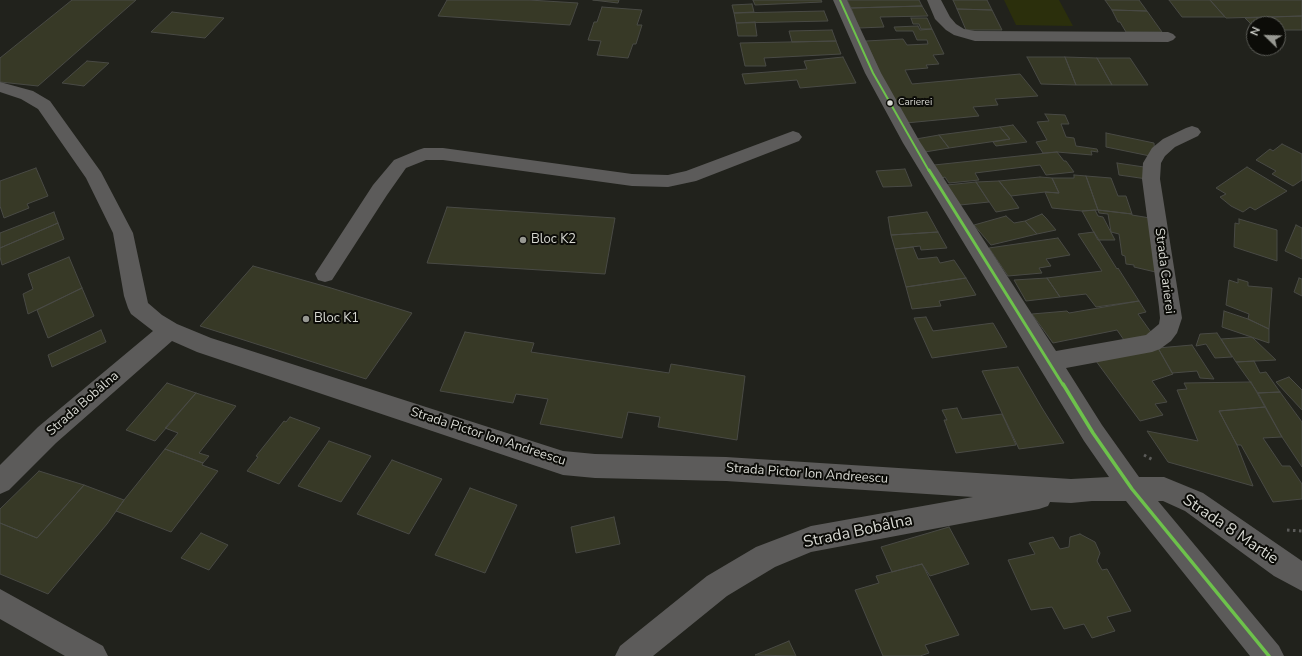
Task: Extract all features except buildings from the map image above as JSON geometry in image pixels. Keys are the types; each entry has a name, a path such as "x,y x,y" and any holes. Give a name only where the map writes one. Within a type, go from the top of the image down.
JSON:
{"street":[{"path":"840,0 873,73 912,143 1093,433 1132,489 1269,656"},
{"path":"934,0 943,19 951,27 959,32 975,36 1168,37"},
{"name":"Strada Pictor Ion Andreescu","path":"0,87 27,95 44,105 94,176 123,232 135,296 139,308 154,321 169,330 205,345 563,463 595,466 726,468 1071,491 1132,489"},
{"name":"Strada Carierei","path":"1050,362 1152,343 1166,331 1171,318 1151,179 1152,163 1158,152 1169,143 1192,132"},
{"path":"325,274 380,190 400,164 424,154 443,154 632,180 668,181 689,177 793,137"},
{"name":"Strada Bobâlna","path":"0,482 47,435 169,330"},
{"name":"Strada 8 Martie","path":"1132,489 1164,489 1194,502 1284,566 1302,577"},
{"name":"Strada Bobâlna","path":"630,656 717,586 766,557 811,539 1071,491"},
{"path":"0,603 93,656"}],"green space":[{"path":"1004,0 1059,0 1073,26 1016,25"}],"transit line":[{"path":"840,0 873,73 912,143 1093,433 1132,489 1269,656"}],"place":[{"name":"Carierei","path":"890,103"},
{"name":"Bloc K2","path":"523,240"},
{"name":"Bloc K1","path":"306,319"}]}
